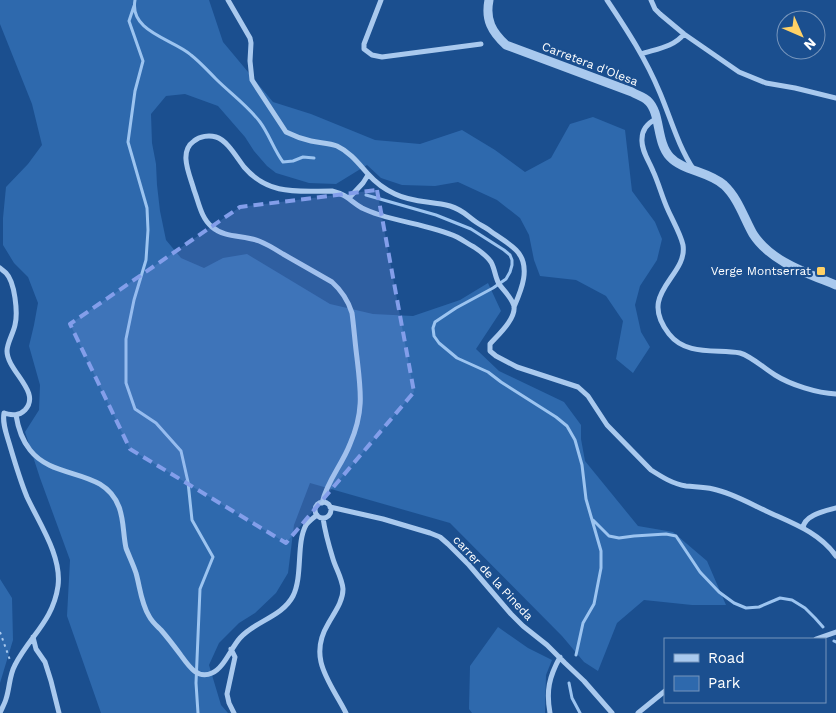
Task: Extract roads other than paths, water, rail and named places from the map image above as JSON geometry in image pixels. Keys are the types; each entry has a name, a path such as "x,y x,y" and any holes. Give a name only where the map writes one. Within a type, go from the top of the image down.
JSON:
{"street":[{"path":"228,0 250,38 252,80 286,132 304,140 338,147 384,188 402,198 462,210 474,221 518,251 522,258 524,278 522,289 514,307 513,315 490,344 490,351 496,356 528,371 578,387 588,396 607,425 657,474 684,486 713,489 736,497 803,528 822,540 836,556"},
{"path":"381,0 364,44 364,49 372,55 382,57 481,44"},
{"name":"Carretera d'Olesa","path":"489,0 488,16 490,25 495,34 506,45 642,97 649,102 654,111 663,145 670,157 680,165 709,176 724,186 734,197 754,234 763,246 782,261 836,286"},
{"path":"607,0 641,54 660,93 683,152 694,170"},
{"path":"651,0 655,9 684,34 739,72 766,83 836,98"},
{"path":"641,54 674,44 684,34"},
{"path":"656,118 649,122 644,130 642,140 645,153 683,244 680,261 659,298 659,316 666,329 673,339 688,348 742,354 782,380 818,391 836,394"},
{"path":"346,713 327,680 321,663 320,644 322,636 341,600 343,591 342,582 328,544 323,518 317,514 316,507 322,503 327,487 350,446 360,409 361,389 353,319 349,303 340,289 332,282 264,243 224,233 216,230 205,221 186,166 185,158 188,147 197,138 204,136 216,137 226,144 252,175 269,186 286,190 332,191 381,216 433,228 458,237 491,262 499,283 514,307"},
{"path":"349,198 368,175"},
{"path":"0,268 10,278 15,298 16,316 7,350 8,358 28,392 30,399 23,412 16,415 2,410 2,421 16,468 37,519 48,539 58,570 58,584 51,611 26,647 13,670 0,713"},
{"path":"16,415 22,436 36,457 53,468 94,481 108,490 116,500 122,516 127,548 148,615 189,668 200,673 211,674 219,669 242,636 281,610 293,595 298,577 301,544 305,528 317,514"},
{"path":"322,503 330,507 329,514 323,518"},
{"name":"carrer de la Pineda","path":"330,507 383,519 440,537 469,565 511,614 584,681 612,713"},
{"path":"803,528 804,522 810,517 836,508"},
{"path":"819,638 836,632"},
{"path":"33,637 36,648 45,662 59,713"},
{"path":"232,649 235,657 227,694 229,704 234,713"},
{"path":"550,713 548,691 552,672 560,658"},
{"path":"638,713 664,692"}],"waterway":[{"path":"135,0 135,11 145,27 191,55 244,105 263,127 283,162 303,157 314,158"},
{"path":"134,6 129,21 143,61 135,91 128,142 147,208 148,230 146,260 134,300 126,339 126,383 135,409 156,423 181,451 188,482 192,520 213,557 200,589 196,683 198,713"},
{"path":"366,195 436,215 471,229 510,255 512,265 506,279 435,322 433,328 434,336 439,343 457,358 488,372 556,417 567,426 575,440 582,465 586,499 601,551 601,568 594,604 583,623 576,655"},
{"path":"593,520 609,536 619,538 666,534 676,536 700,572 719,592 734,603 746,608 759,607 780,598 792,600 805,608 823,627"},
{"path":"569,683 572,698 580,713"}],"place":[{"name":"Verge Montserrat","path":"821,271"}]}
